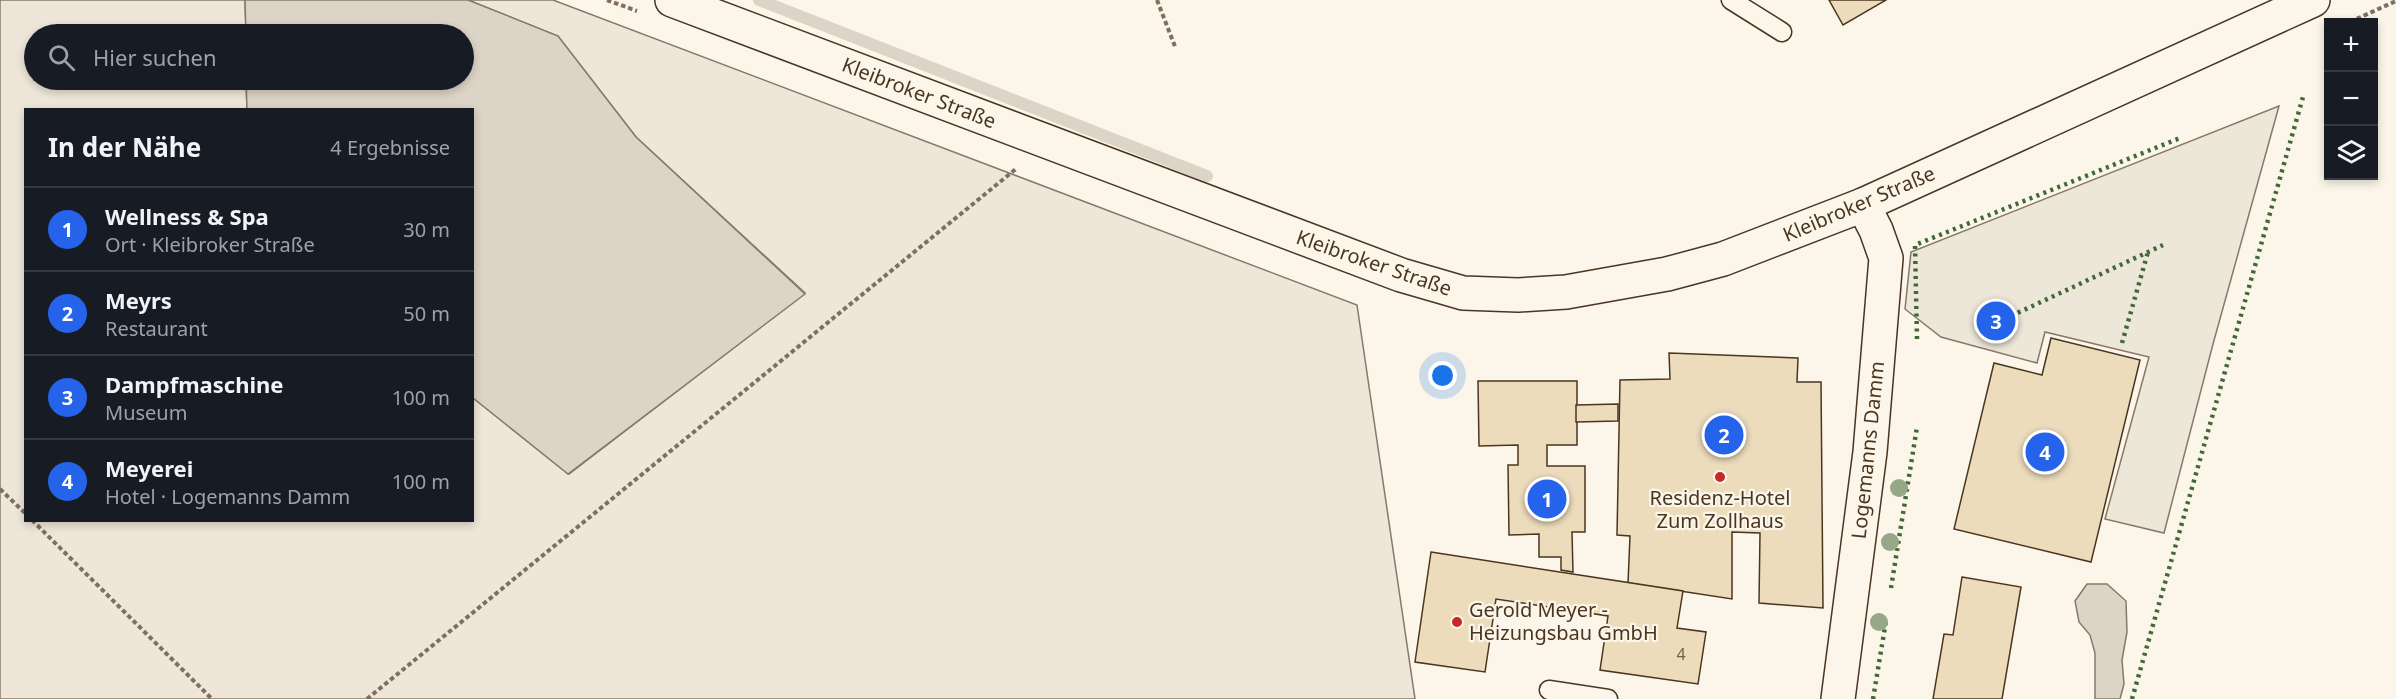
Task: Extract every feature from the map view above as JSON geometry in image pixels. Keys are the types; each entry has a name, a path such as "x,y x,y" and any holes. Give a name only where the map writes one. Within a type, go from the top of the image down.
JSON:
{"street":[{"name":"Kleibroker Straße","path":"672,0 1355,259 1463,293 1518,295 1566,292 1667,274 1723,259 1863,205 2313,0"},
{"name":"Logemanns Damm","path":"1838,699 1870,452 1886,258 1876,230 1863,205"}],"lane":[{"path":"1731,0 1782,32"},
{"path":"1549,690 1608,699"}],"path":[{"path":"1157,0 1176,49"},
{"path":"2359,18 2396,1"},
{"path":"367,699 1020,166"},
{"path":"0,489 24,512"},
{"path":"34,522 212,699"}],"shaded area":[{"path":"0,0 245,0 246,24 24,24 24,90 246,90 247,108 24,108 24,522 474,522 474,399 569,474 805,293 636,137 558,36 468,0 553,0 1357,305 1415,699 0,699"},
{"path":"245,0 468,0 558,36 636,137 805,294 568,474 474,399 474,108 247,108 246,90 474,90 474,24 246,24"},
{"path":"2279,106 2213,344 2164,533 2105,519 2149,357 2045,332 2037,363 1941,337 1905,309 1911,252"},
{"path":"2087,584 2107,584 2126,601 2127,632 2122,660 2124,684 2120,699 2095,699 2095,653 2090,635 2079,622 2075,601"}],"building":[{"path":"1829,0 1886,0 1843,25"},
{"path":"1985,306 2016,320 2008,336 1978,322"},
{"path":"2051,338 2140,360 2091,562 1954,529 1994,363 2042,375"},
{"name":"Residenz-Hotel Zum Zollhaus","path":"1669,353 1798,358 1797,382 1821,382 1823,608 1759,603 1760,533 1732,532 1732,599 1628,583 1630,536 1617,535 1620,380 1670,379"},
{"path":"1478,381 1577,381 1577,445 1547,445 1547,466 1585,466 1585,532 1572,532 1573,572 1561,570 1561,557 1539,557 1539,534 1509,535 1508,465 1518,465 1518,445 1479,446"},
{"path":"1618,404 1618,421 1576,422 1576,405"},
{"name":"Gerold Meyer - Heizungsbau GmbH","path":"1431,552 1683,591 1677,628 1706,632 1698,684 1600,670 1608,616 1496,599 1485,672 1415,662"},
{"path":"1962,577 2021,587 2002,699 1933,699 1944,634 1953,635"}],"waterway":[{"path":"759,0 1207,176"}],"hedge":[{"path":"2132,699 2303,97"},
{"path":"1917,339 1915,245 2180,138"},
{"path":"2011,316 2163,245"},
{"path":"2122,343 2148,252"},
{"path":"1891,588 1917,427"},
{"path":"1873,699 1886,621"}],"place":[{"name":"Dampfmaschine","path":"1996,321"},
{"name":"Meyrs","path":"1724,435"},
{"name":"Meyerei","path":"2045,452"},
{"name":"Residenz-Hotel Zum Zollhaus","path":"1720,477"},
{"name":"Wellness & Spa","path":"1547,499"},
{"name":"Gerold Meyer - Heizungsbau GmbH","path":"1457,622"}]}
